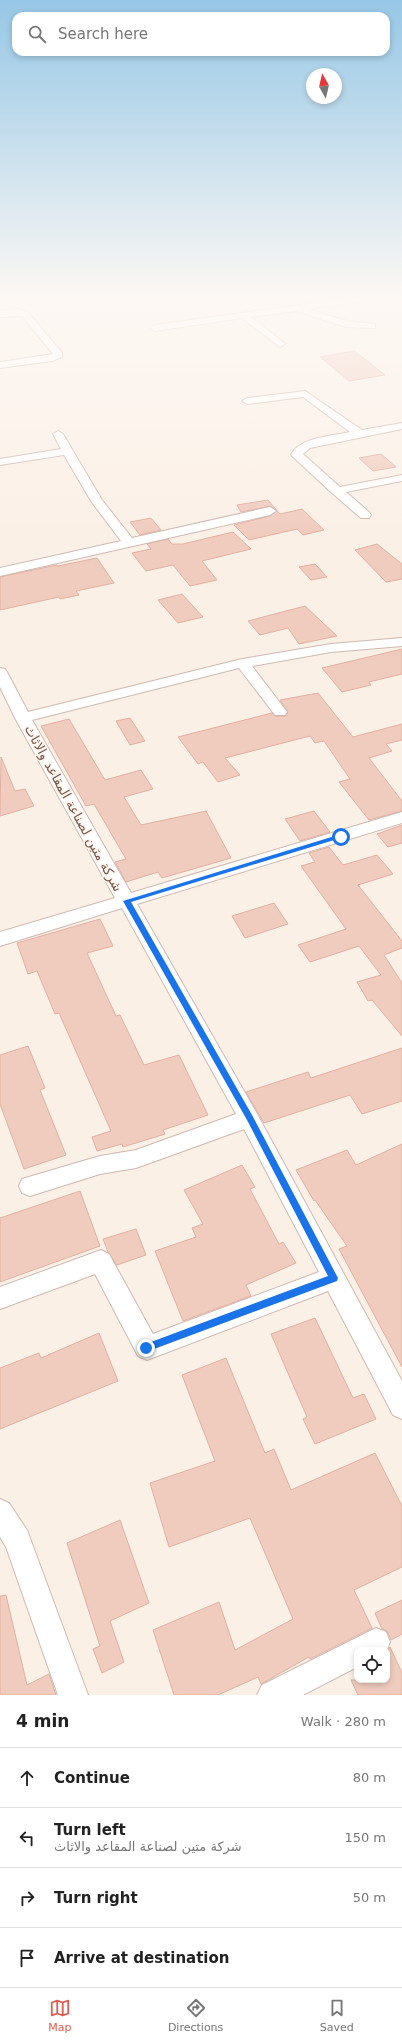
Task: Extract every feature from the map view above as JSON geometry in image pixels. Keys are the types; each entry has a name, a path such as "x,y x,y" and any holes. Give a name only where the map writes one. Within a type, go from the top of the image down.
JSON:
{"street":[{"path":"247,401 305,394 354,430 361,433"},
{"path":"365,515 336,492 297,455 299,450 306,445 402,426"},
{"path":"58,434 66,451 97,501 128,542"},
{"path":"0,462 66,451"},
{"path":"336,492 402,478"},
{"path":"0,572 270,511"},
{"path":"23,718 242,663 331,648 402,642"},
{"path":"242,663 280,712"},
{"name":"شركة متين لصناعة المقاعد والاثاث","path":"0,672 23,718 249,1118 402,1406"},
{"path":"0,939 402,817"},
{"path":"30,1186 100,1165 136,1160 249,1118"},
{"path":"0,1298 101,1261 146,1348 333,1278"},
{"path":"0,1512 16,1540 73,1695"},
{"path":"272,1695 354,1653"}],"building":[{"path":"343,376 378,376 349,381"},
{"path":"381,454 396,467 373,471 359,458"},
{"path":"268,500 280,514 302,509 324,530 303,535 297,529 249,540 234,525 270,516 277,511 270,506 241,512 237,505"},
{"path":"151,518 161,530 140,535 130,522"},
{"path":"233,532 251,549 202,561 217,580 190,586 173,565 146,571 132,553 151,549 147,544 168,539 172,544 183,544"},
{"path":"377,544 402,564 402,579 386,582 355,550"},
{"path":"97,558 114,583 76,591 79,595 60,599 59,597 0,610 0,577"},
{"path":"315,564 327,577 311,580 299,567"},
{"path":"182,594 203,617 178,623 158,600"},
{"path":"305,606 337,636 299,644 288,628 260,635 248,621"},
{"path":"402,649 402,674 369,682 371,685 342,692 322,668"},
{"path":"318,693 353,737 402,724 402,740 386,744 392,751 369,758 402,801 402,811 369,820 339,782 350,779 324,741 315,743 310,736 225,758 240,775 218,782 203,762 198,764 178,737 272,713 275,716 285,716 288,712 280,700"},
{"path":"130,718 145,741 130,745 116,721"},
{"path":"69,719 105,780 141,770 153,789 124,797 141,825 206,811 231,858 162,878 158,872 126,882 115,862 126,859 94,804 86,806 41,726"},
{"path":"1,757 15,791 25,789 34,806 0,816"},
{"path":"314,811 330,832 300,841 285,819"},
{"path":"402,825 402,843 388,847 377,834"},
{"path":"329,847 343,865 377,855 393,874 358,885 402,941 402,948 384,955 402,983 402,1036 372,1000 368,1001 357,982 381,975 359,946 310,962 298,945 346,929 301,866 315,862 309,853"},
{"path":"274,903 288,924 245,938 232,916"},
{"path":"100,919 113,946 87,953 116,1016 120,1015 144,1065 179,1055 208,1115 163,1130 165,1134 123,1147 122,1144 97,1151 92,1137 111,1131 59,1013 55,1014 37,971 28,974 17,943"},
{"path":"28,1046 45,1088 40,1090 66,1155 24,1169 0,1104 0,1055"},
{"path":"402,1048 402,1101 362,1114 350,1095 264,1123 246,1092 308,1072 311,1078"},
{"path":"402,1144 402,1367 339,1249 347,1246 315,1200 314,1201 296,1170 347,1150 356,1165"},
{"path":"242,1165 255,1187 250,1189 279,1244 283,1242 296,1263 246,1285 251,1296 183,1321 155,1251 196,1237 192,1228 203,1224 184,1190"},
{"path":"80,1191 100,1246 0,1282 0,1218"},
{"path":"136,1229 146,1255 117,1265 108,1252 103,1239"},
{"path":"315,1318 353,1398 364,1394 376,1419 315,1444 303,1419 307,1417 271,1334"},
{"path":"99,1333 118,1381 0,1429 0,1368 39,1353 41,1358"},
{"path":"226,1358 265,1453 274,1449 291,1490 375,1453 402,1506 402,1567 354,1590 372,1628 310,1659 309,1657 261,1684 258,1677 218,1695 174,1695 153,1630 219,1602 235,1650 293,1619 250,1518 169,1547 150,1483 215,1461 182,1375"},
{"path":"120,1520 149,1603 110,1621 124,1662 102,1673 93,1649 100,1646 67,1543"},
{"path":"6,1595 27,1685 49,1674 56,1695 0,1695 0,1596"},
{"path":"402,1600 402,1634 391,1640 387,1631 382,1629 375,1613"},
{"path":"390,1647 402,1673 402,1695 358,1695 351,1680 354,1680 354,1683 390,1683"}],"route":[{"path":"146,1348 333,1278 249,1118 127,901 341,837"}]}
